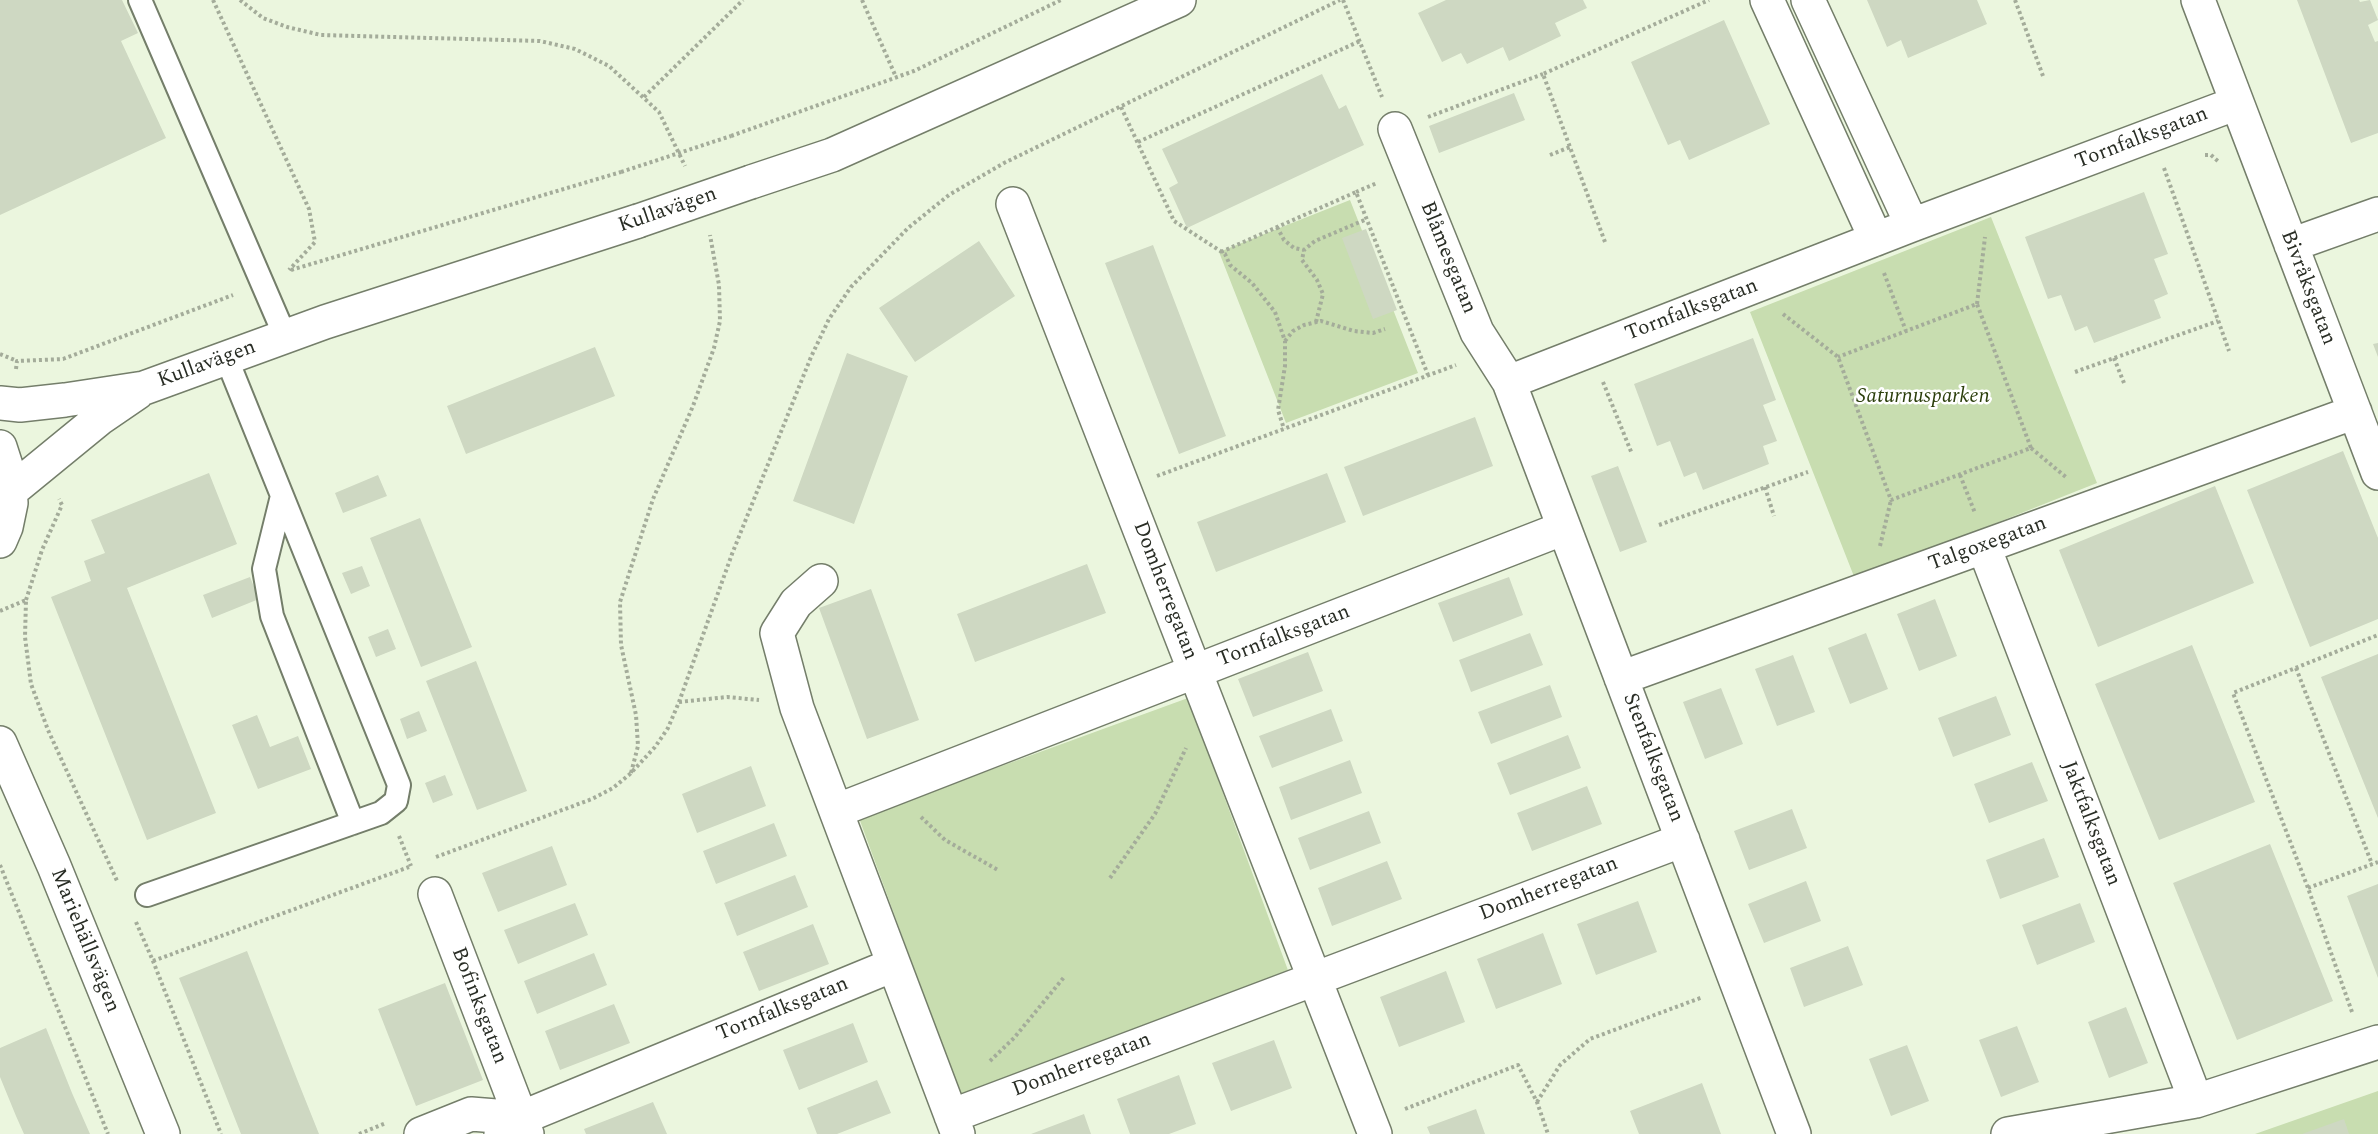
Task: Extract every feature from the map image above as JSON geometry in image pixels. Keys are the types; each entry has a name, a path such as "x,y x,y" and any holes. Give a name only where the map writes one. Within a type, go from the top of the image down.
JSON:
{"street":[{"name":"Kullavägen","path":"10,404 65,400 144,388 285,336 751,182 832,154 1179,0"},
{"path":"1767,0 1876,239"},
{"path":"1808,0 1911,225"},
{"name":"Bivråksgatan","path":"2198,0 2378,473"},
{"name":"Tornfalksgatan","path":"1509,382 1911,225 2237,103"},
{"name":"Blåmesgatan","path":"1395,129 1477,332 1509,382"},
{"name":"Domherregatan","path":"1013,204 1372,1128"},
{"path":"2291,245 2378,214"},
{"name":"Stenfalksgatan","path":"1509,382 1794,1134"},
{"name":"Kullavägen","path":"10,491 99,419 144,388"},
{"name":"Talgoxegatan","path":"1621,678 2355,412"},
{"path":"0,447 9,475 10,491 9,515 0,541"},
{"name":"Tornfalksgatan","path":"836,811 894,788 1201,684 1564,528"},
{"name":"Jaktfalksgatan","path":"1984,547 2196,1101"},
{"path":"821,581 796,603 777,633 797,708 954,1125"},
{"name":"Mariehällsvägen","path":"1,740 163,1134"},
{"name":"Domherregatan","path":"954,1125 1315,978 1683,840"},
{"name":"Bofinksgatan","path":"435,894 516,1129"},
{"name":"Tornfalksgatan","path":"421,1134 471,1114 516,1129 893,965"},
{"path":"2008,1134 2196,1101 2371,1044"}],"lane":[{"path":"140,0 285,336"},
{"path":"147,895 381,813 396,801 399,785 226,357"},
{"path":"282,496 264,569 272,616 353,823"}],"path":[{"path":"213,0 309,209 315,242 291,270"},
{"path":"240,0 263,18 287,27 321,35 540,40 575,49 609,66 659,112 689,173"},
{"path":"644,97 743,0"},
{"path":"862,0 896,77"},
{"path":"0,354 17,361 63,359 214,303 291,270 621,172 731,136 896,77 1061,0"},
{"path":"433,858 592,799 613,788 630,774 655,747 668,728 679,702 732,554 811,357 829,320 851,287 908,228 950,195 1004,163 1342,0 1395,129 1543,74 1709,0"},
{"path":"2015,0 2043,76"},
{"path":"1138,142 1360,41"},
{"path":"1543,74 1605,242"},
{"path":"1121,106 1174,221 1225,254 1230,265 1252,283 1275,312 1285,341 1285,366 1278,410 1284,429"},
{"path":"1550,155 1570,147"},
{"path":"2198,154 2211,155 2223,165"},
{"path":"2172,164 2163,167 2229,351"},
{"path":"1221,252 1387,178"},
{"path":"1356,192 1428,375"},
{"path":"1316,322 1323,294 1317,280 1302,260 1304,250 1314,241 1367,219"},
{"path":"630,774 638,746 636,715 621,645 620,602 653,499 693,406 714,348 720,321 719,285 707,227"},
{"path":"1277,227 1284,240 1294,248 1304,250"},
{"path":"1980,236 1985,234 1977,304 2031,448 2067,479"},
{"path":"1874,276 1894,268"},
{"path":"1884,272 1906,331"},
{"path":"1838,357 1977,304"},
{"path":"1791,307 1780,312 1838,357 1891,500 2031,448"},
{"path":"1285,341 1293,331 1321,321 1363,332 1373,333 1385,329"},
{"path":"2075,372 2218,321"},
{"path":"1124,488 1490,352"},
{"path":"2114,358 2124,383"},
{"path":"10,404 17,361"},
{"path":"1601,379 1632,454"},
{"path":"44,464 62,505 42,550 26,600 25,637 31,684 48,730 120,887"},
{"path":"1659,525 1808,472"},
{"path":"1765,487 1774,516"},
{"path":"0,611 26,600"},
{"path":"2371,1044 2233,693 2378,635"},
{"path":"2296,668 2372,864"},
{"path":"1110,878 1155,814 1182,760 1201,684"},
{"path":"679,702 727,697 757,699 797,708"},
{"path":"894,788 945,840 998,870"},
{"path":"2308,888 2378,862"},
{"path":"153,961 417,864"},
{"path":"0,865 108,1134"},
{"path":"134,918 220,1134"},
{"path":"986,1065 1014,1038 1065,976"},
{"path":"1537,1102 1560,1065 1590,1039 1738,984"},
{"path":"1372,1128 1518,1065 1537,1102 1548,1134"}],"green space":[{"path":"1350,200 1418,373 1286,423 1219,252"},
{"name":"Saturnusparken","path":"1991,217 2097,483 1855,579 1750,312"},
{"path":"1188,698 1289,973 960,1094 859,818"},
{"path":"2378,1091 2378,1134 2255,1134"}],"building":[{"path":"0,0 122,0 138,33 121,41 166,138 0,215"},
{"path":"1446,0 1583,0 1587,8 1555,23 1561,36 1509,61 1503,47 1467,64 1461,53 1442,62 1418,13"},
{"path":"1867,0 1977,0 1987,24 1908,58 1901,40 1887,47"},
{"path":"2297,0 2359,0 2360,2 2370,0 2378,20 2368,25 2375,42 2378,41 2378,133 2351,143"},
{"path":"1724,20 1770,124 1689,160 1680,140 1668,145 1631,62"},
{"path":"1322,74 1339,109 1346,105 1364,145 1187,228 1169,188 1178,183 1162,149"},
{"path":"1514,93 1525,120 1439,153 1429,126"},
{"path":"2144,192 2168,254 2154,259 2168,294 2154,300 2161,318 2094,343 2087,326 2075,331 2061,295 2048,299 2025,237"},
{"path":"1366,229 1397,310 1373,319 1342,238"},
{"path":"979,241 1015,296 915,362 879,308"},
{"path":"1153,245 1226,436 1179,454 1105,263"},
{"path":"1753,338 1776,400 1763,405 1777,441 1763,446 1769,464 1703,490 1696,472 1684,477 1670,441 1657,446 1634,384"},
{"path":"2378,343 2378,357 2373,344"},
{"path":"595,347 615,396 466,454 447,406"},
{"path":"847,353 908,376 854,524 793,501"},
{"path":"1475,417 1493,466 1363,516 1344,467"},
{"path":"2343,451 2378,538 2378,619 2310,647 2247,490"},
{"path":"1618,466 1647,542 1620,552 1591,476"},
{"path":"209,473 237,544 127,588 216,813 147,840 51,597 91,581 84,561 105,553 91,520"},
{"path":"1327,473 1346,522 1216,572 1197,522"},
{"path":"378,475 387,496 343,513 335,493"},
{"path":"2215,486 2254,583 2098,647 2059,550"},
{"path":"420,518 472,647 421,667 370,538"},
{"path":"1087,564 1106,613 975,662 957,614"},
{"path":"362,566 370,586 351,594 342,573"},
{"path":"250,577 259,599 212,618 203,595"},
{"path":"1509,577 1523,615 1453,642 1438,603"},
{"path":"871,589 919,720 867,739 819,608"},
{"path":"1935,599 1957,656 1919,671 1897,614"},
{"path":"388,629 396,649 376,657 368,637"},
{"path":"1530,633 1543,665 1471,692 1459,660"},
{"path":"1866,633 1888,689 1850,704 1828,648"},
{"path":"2192,645 2255,802 2159,840 2095,684"},
{"path":"1308,652 1323,691 1253,717 1238,679"},
{"path":"2378,654 2378,818 2321,677"},
{"path":"1793,655 1815,712 1777,726 1755,669"},
{"path":"476,661 527,791 477,810 426,681"},
{"path":"1550,685 1562,717 1491,744 1478,712"},
{"path":"1721,688 1743,744 1705,759 1683,702"},
{"path":"1996,696 2011,735 1953,757 1938,718"},
{"path":"1331,709 1343,741 1272,768 1259,736"},
{"path":"419,711 427,731 407,739 400,719"},
{"path":"257,715 270,747 298,736 311,769 258,789 232,725"},
{"path":"1568,735 1581,768 1510,795 1497,763"},
{"path":"1350,760 1362,793 1291,820 1279,787"},
{"path":"2032,762 2048,801 1989,823 1974,784"},
{"path":"751,766 766,806 697,833 682,794"},
{"path":"445,775 453,795 433,803 425,783"},
{"path":"1587,786 1602,824 1532,851 1517,813"},
{"path":"1792,809 1807,848 1749,870 1734,831"},
{"path":"1369,811 1381,843 1310,870 1298,838"},
{"path":"774,823 787,856 716,884 703,851"},
{"path":"2044,838 2059,877 2000,899 1986,860"},
{"path":"2270,844 2333,1001 2237,1040 2173,883"},
{"path":"552,846 567,885 498,912 482,873"},
{"path":"1387,861 1402,899 1332,926 1318,888"},
{"path":"795,875 808,907 737,936 724,903"},
{"path":"1806,881 1821,921 1764,943 1748,904"},
{"path":"2378,884 2378,978 2347,896"},
{"path":"1638,901 1657,952 1596,975 1577,924"},
{"path":"575,903 588,935 518,964 504,930"},
{"path":"2080,903 2095,942 2037,965 2022,925"},
{"path":"813,924 829,964 759,991 743,952"},
{"path":"1543,933 1562,984 1496,1009 1477,959"},
{"path":"1848,946 1863,985 1804,1007 1790,968"},
{"path":"247,951 319,1134 241,1134 179,978"},
{"path":"594,953 607,985 537,1014 524,981"},
{"path":"1446,971 1465,1022 1399,1047 1380,997"},
{"path":"445,983 483,1080 416,1106 378,1009"},
{"path":"614,1004 630,1043 560,1070 545,1031"},
{"path":"2126,1007 2148,1063 2109,1078 2088,1022"},
{"path":"853,1023 868,1062 799,1090 783,1050"},
{"path":"2017,1026 2039,1082 2001,1097 1979,1040"},
{"path":"46,1028 90,1134 24,1134 16,1116 0,1077 0,1048"},
{"path":"1274,1040 1292,1088 1231,1111 1212,1063"},
{"path":"1907,1045 1929,1101 1891,1116 1869,1059"},
{"path":"1179,1075 1196,1124 1169,1134 1130,1134 1117,1099"},
{"path":"877,1080 891,1113 837,1134 817,1134 807,1108"},
{"path":"1702,1083 1721,1134 1639,1134 1630,1111"},
{"path":"653,1102 667,1134 586,1134 584,1129"},
{"path":"1476,1109 1485,1134 1430,1134 1427,1127"},
{"path":"1084,1114 1091,1134 1031,1134"},
{"path":"2344,1119 2349,1134 2302,1134"}]}
